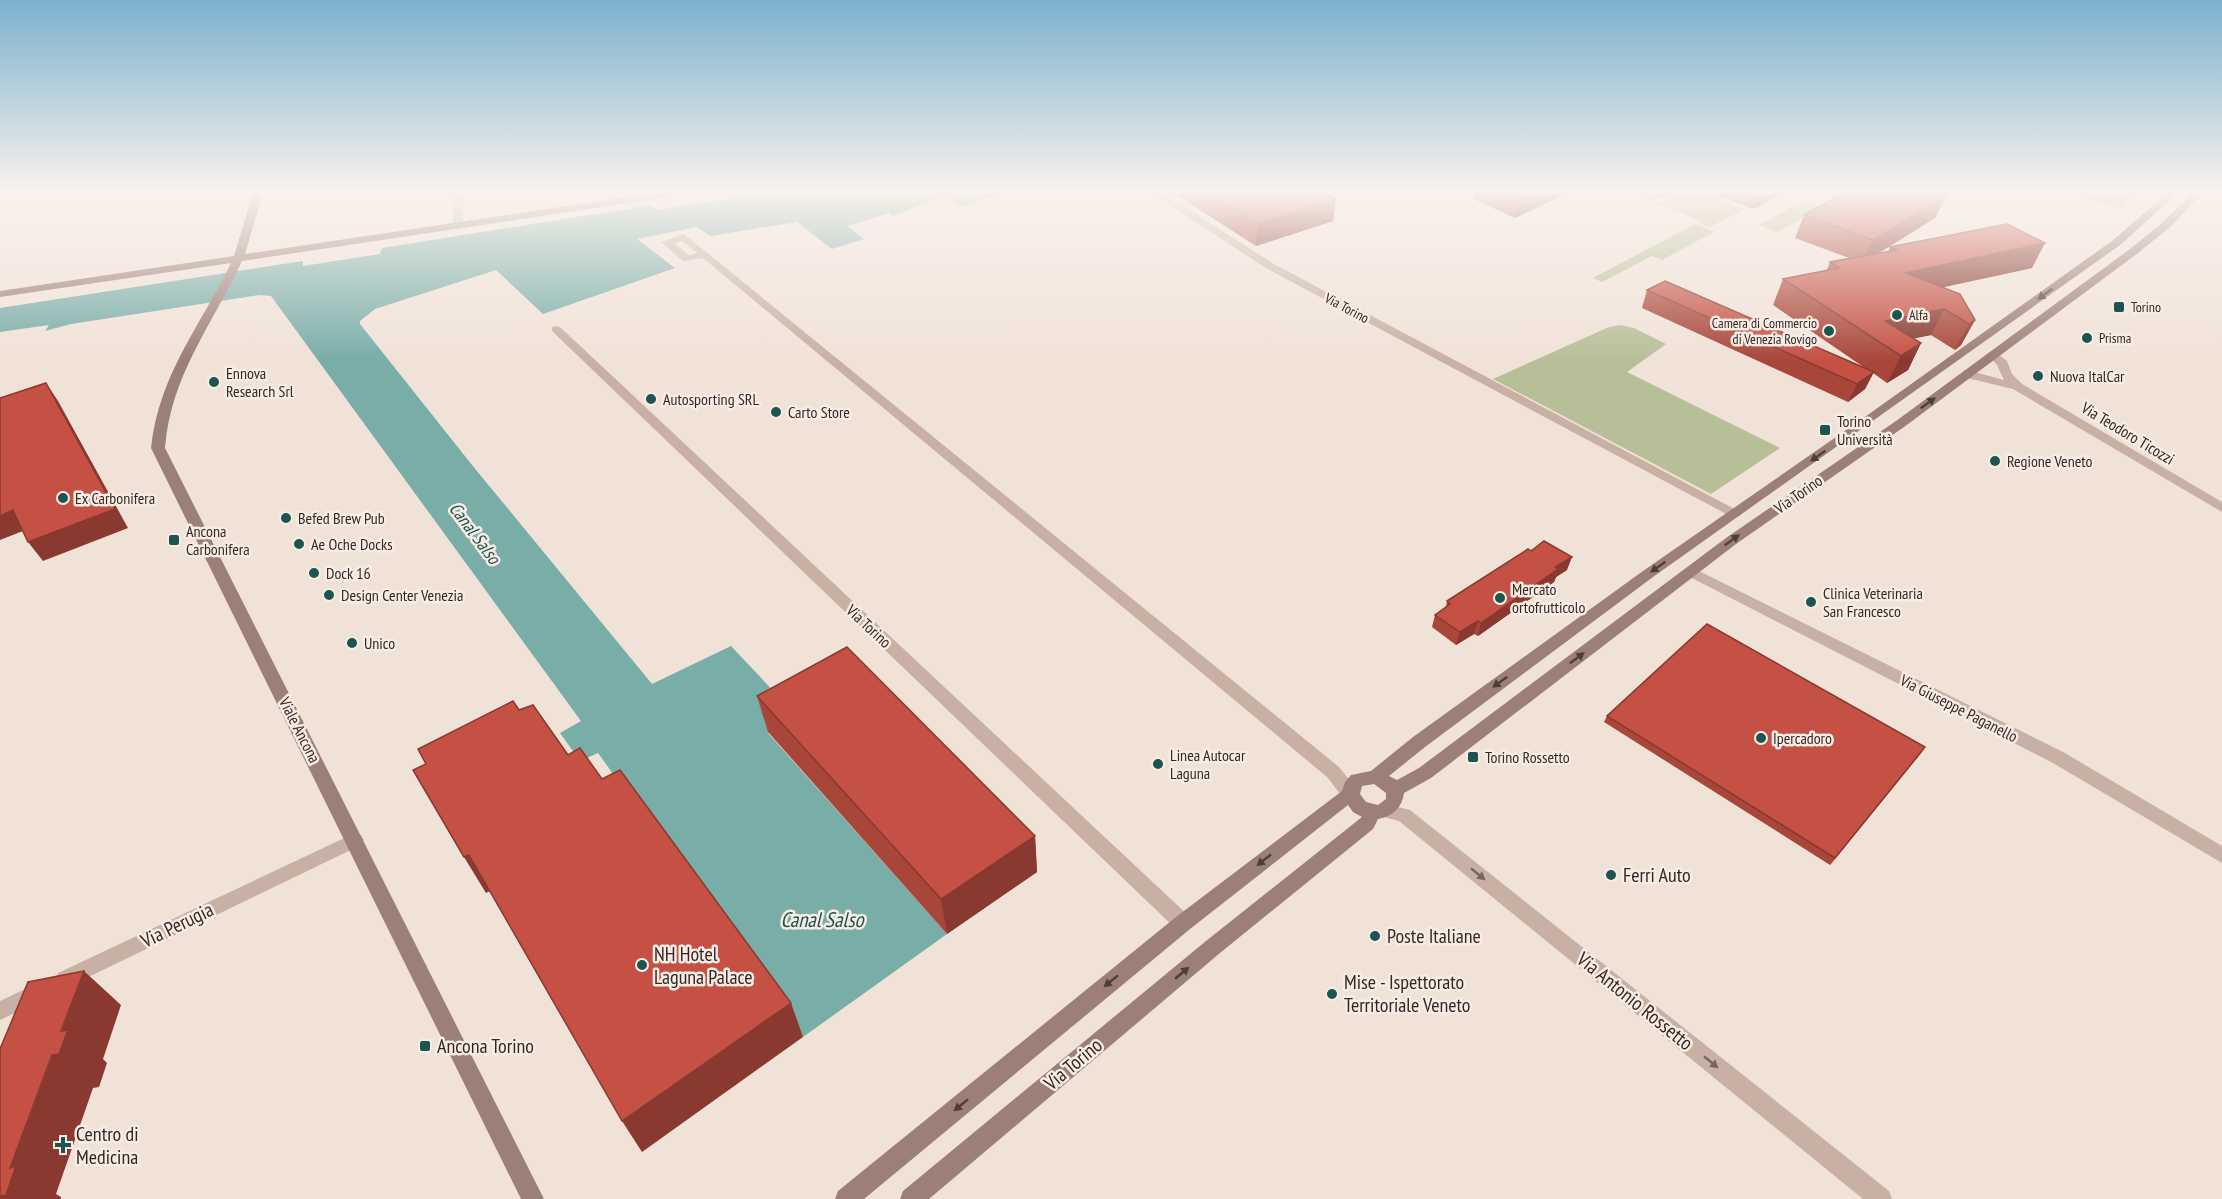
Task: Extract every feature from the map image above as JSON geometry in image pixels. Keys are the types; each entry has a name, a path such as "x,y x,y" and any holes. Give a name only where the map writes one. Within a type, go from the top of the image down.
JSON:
{"street":[{"name":"Viale Ancona","path":"240,249 236,263 167,391 158,422 158,448 533,1199"},
{"path":"0,294 236,263 320,249"},
{"name":"Via Torino","path":"1243,249 1270,266 1476,378 1735,513"},
{"name":"Via Torino","path":"1376,777 1467,707 1735,513 2108,249"},
{"name":"Via Torino","path":"1394,790 1430,769 1691,572 2137,249"},
{"path":"705,254 1353,789 1356,805 1379,812 1394,804 1394,790 1386,782 1376,777 1353,789 1183,922 846,1199"},
{"name":"Via Torino","path":"556,329 1183,922"},
{"name":"Via Teodoro Ticozzi","path":"1993,354 2003,364 2006,375 2018,387 2222,508"},
{"name":"Via Teodoro Ticozzi","path":"1967,374 2018,387"},
{"name":"Via Giuseppe Paganello","path":"1691,572 2059,758 2222,855"},
{"name":"Via Torino","path":"911,1199 1379,812"},
{"name":"Via Antonio Rossetto","path":"1379,812 1404,815 1881,1199"},
{"name":"Via Perugia","path":"0,1011 355,840"}],"green space":[{"path":"1648,249 1683,249 1662,260 1652,256 1602,282 1593,278"},
{"path":"1620,325 1634,328 1666,344 1627,372 1780,448 1711,494 1493,379 1609,327"}],"water":[{"name":"Canal Salso","path":"382,249 650,249 675,268 543,314 496,270 375,309 360,321 360,324 472,465 652,684 731,646 797,716 768,733 947,934 803,1037 598,753 580,761 560,733 581,721 271,296 259,295 71,324 45,331 49,325 0,332 0,308 303,261 303,266 380,254"}],"building":[{"path":"1895,249 2017,249 1906,273 1960,294 1975,320 1969,324 1944,309 1885,321 1921,343 1901,356 1783,279 1839,268 1830,262 1897,250"},
{"path":"1665,281 1874,372 1857,384 1647,290"},
{"name":"Ex Carbonifera","path":"46,383 115,509 28,542 13,510 0,516 0,398"},
{"name":"Mercato ortofrutticolo","path":"1544,541 1572,557 1555,567 1558,569 1481,623 1478,621 1460,632 1435,615 1450,604 1447,601"},
{"name":"Ipercadoro","path":"1707,624 1925,747 1835,858 1607,716"},
{"path":"847,647 1035,836 941,899 757,696"},
{"name":"NH Hotel Laguna Palace","path":"513,701 519,710 533,705 568,755 580,748 602,779 620,770 791,1003 622,1121 469,855 464,857 413,770 426,764 418,749"},
{"path":"84,971 61,1031 68,1030 59,1054 52,1055 10,1168 16,1166 6,1195 0,1196 0,1049 28,982"}],"place":[{"name":"Torino","path":"2119,307"},
{"name":"Alfa","path":"1897,315"},
{"name":"Camera di Commercio di Venezia Rovigo","path":"1829,331"},
{"name":"Prisma","path":"2087,338"},
{"name":"Nuova ItalCar","path":"2038,376"},
{"name":"Ennova Research Srl","path":"214,382"},
{"name":"Autosporting SRL","path":"651,399"},
{"name":"Carto Store","path":"776,412"},
{"name":"Torino Università","path":"1825,430"},
{"name":"Regione Veneto","path":"1995,461"},
{"name":"Ex Carbonifera","path":"63,498"},
{"name":"Befed Brew Pub","path":"286,518"},
{"name":"Ancona Carbonifera","path":"174,540"},
{"name":"Ae Oche Docks","path":"299,544"},
{"name":"Dock 16","path":"314,573"},
{"name":"Design Center Venezia","path":"329,595"},
{"name":"Mercato ortofrutticolo","path":"1500,598"},
{"name":"Clinica Veterinaria San Francesco","path":"1811,602"},
{"name":"Unico","path":"352,643"},
{"name":"Ipercadoro","path":"1761,738"},
{"name":"Torino Rossetto","path":"1473,757"},
{"name":"Linea Autocar Laguna","path":"1158,764"},
{"name":"Ferri Auto","path":"1611,875"},
{"name":"Poste Italiane","path":"1375,936"},
{"name":"NH Hotel Laguna Palace","path":"642,965"},
{"name":"Mise - Ispettorato Territoriale Veneto","path":"1332,994"},
{"name":"Ancona Torino","path":"425,1046"},
{"name":"Centro di Medicina","path":"63,1145"}]}
